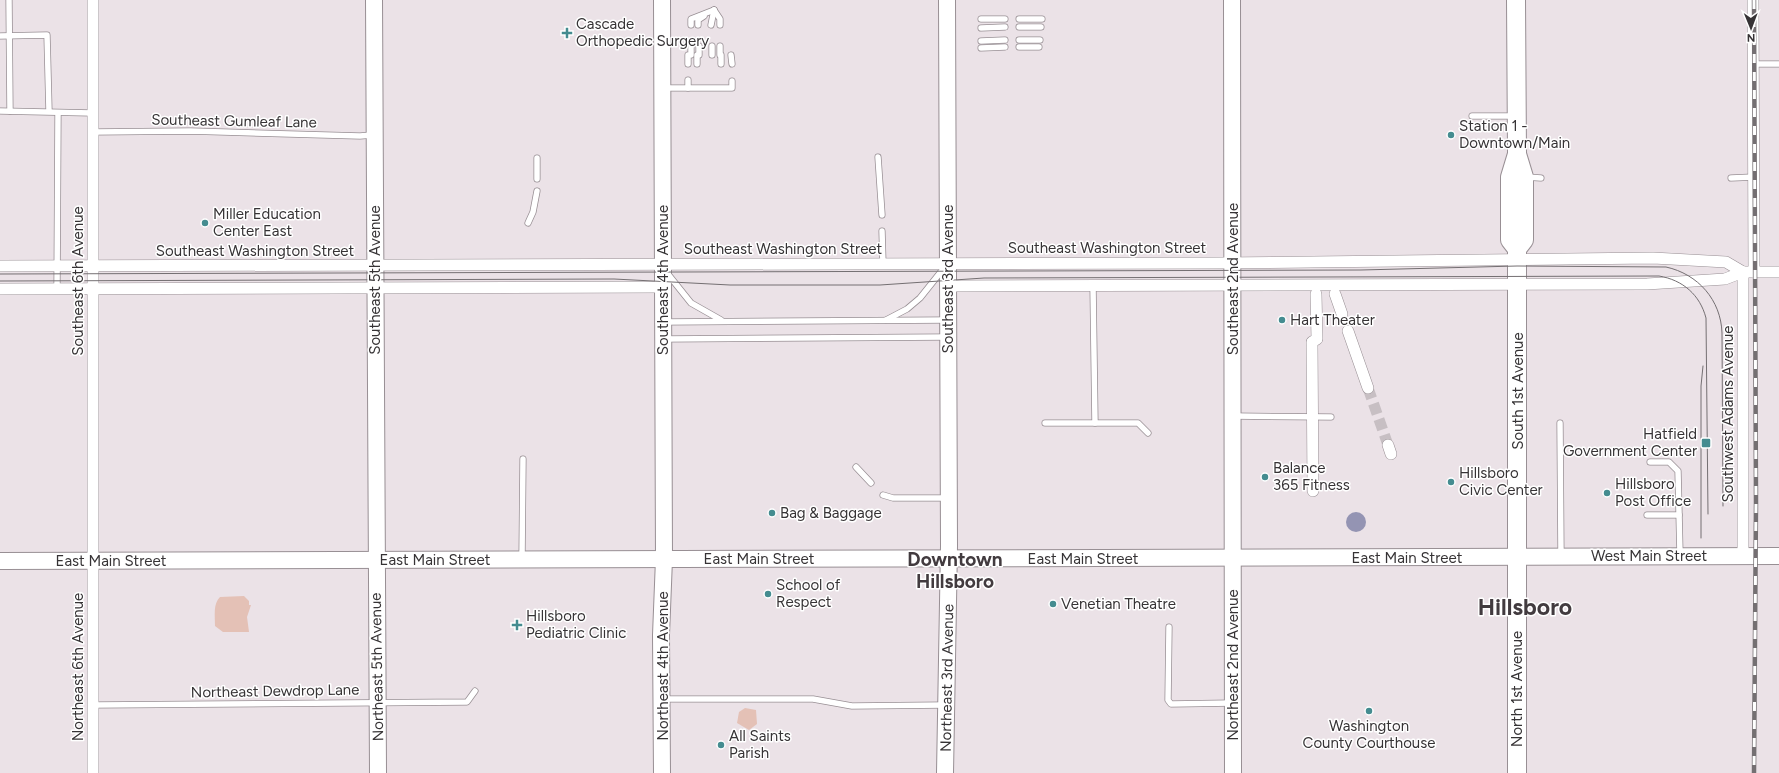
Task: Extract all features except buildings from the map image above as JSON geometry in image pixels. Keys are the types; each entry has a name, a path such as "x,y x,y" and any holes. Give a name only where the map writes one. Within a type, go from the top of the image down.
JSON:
{"main road":[{"name":"South 1st Avenue","path":"1516,0 1517,154 1510,177 1510,240 1517,254"},
{"name":"South 1st Avenue","path":"1517,154 1533,178 1524,240 1517,254 1518,557"},
{"name":"North 1st Avenue","path":"1517,773 1518,557"}],"street":[{"name":"Southeast 6th Avenue","path":"93,0 93,562"},
{"name":"Southeast 5th Avenue","path":"374,0 376,561"},
{"name":"Southeast 4th Avenue","path":"662,0 664,559"},
{"name":"Southeast 3rd Avenue","path":"947,0 948,559"},
{"name":"Southeast 2nd Avenue","path":"1232,0 1233,558"},
{"name":"Southwest Adams Avenue","path":"1744,556 1749,272 1754,177 1753,0"},
{"name":"Southeast Washington Street","path":"0,266 1233,263 1517,254 1654,258 1726,262 1749,272"},
{"path":"948,286 1647,284 1725,279 1749,272 1779,272"},
{"path":"0,289 663,287"},
{"path":"1313,491 1312,342 1317,339 1316,294"},
{"path":"1335,294 1342,314"},
{"path":"1348,331 1368,388"},
{"name":"West Main Street","path":"1518,557 1779,556"},
{"name":"East Main Street","path":"0,562 1518,557"},
{"name":"Northeast 2nd Avenue","path":"1233,558 1233,773"},
{"name":"Northeast 4th Avenue","path":"662,773 661,635 664,559"},
{"name":"Northeast 3rd Avenue","path":"945,773 948,559"},
{"name":"Northeast 5th Avenue","path":"376,561 378,773"},
{"name":"Northeast 6th Avenue","path":"93,562 93,773"}],"lane":[{"path":"9,0 10,111"},
{"path":"714,10 720,19 720,25"},
{"path":"698,25 698,20 714,10"},
{"path":"711,25 714,10"},
{"path":"691,25 691,19 714,10"},
{"path":"981,19 1005,19"},
{"path":"1019,19 1042,19"},
{"path":"981,28 1005,27"},
{"path":"1019,27 1041,27"},
{"path":"0,36 48,35 49,111"},
{"path":"981,41 1005,40"},
{"path":"1019,40 1040,40"},
{"path":"691,46 697,64"},
{"path":"688,64 699,46"},
{"path":"712,46 712,55"},
{"path":"720,46 721,64"},
{"path":"1019,47 1039,47"},
{"path":"981,48 1005,48"},
{"path":"731,55 732,64"},
{"path":"1754,64 1779,64"},
{"path":"688,80 688,88"},
{"path":"698,80 698,88"},
{"path":"721,80 721,88"},
{"path":"662,88 732,88 732,80"},
{"path":"0,111 92,113"},
{"path":"57,289 58,113"},
{"path":"1472,116 1517,116"},
{"name":"Southeast Gumleaf Lane","path":"93,132 190,131 360,136 375,134"},
{"path":"878,157 882,215"},
{"path":"537,158 537,179"},
{"path":"1731,178 1754,177"},
{"path":"528,223 533,212 537,191"},
{"path":"882,231 883,264"},
{"path":"663,264 672,281 691,303 723,321"},
{"path":"885,320 907,309 920,298 948,264"},
{"path":"1093,286 1095,423"},
{"path":"663,322 948,320"},
{"path":"663,339 948,337"},
{"path":"1233,416 1331,417"},
{"path":"1045,423 1138,423 1148,434"},
{"path":"1560,423 1560,556"},
{"path":"522,560 523,458"},
{"path":"1650,462 1669,462 1678,471 1680,556"},
{"path":"856,467 871,483"},
{"path":"883,495 893,498 948,498"},
{"path":"1647,516 1679,515"},
{"path":"1169,627 1168,700 1171,704 1233,703"},
{"name":"Northeast Dewdrop Lane","path":"94,705 468,702 475,691"},
{"path":"662,699 813,699 852,706 946,705"}],"shaded area":[{"path":"244,596 249,601 249,605 251,605 247,617 249,632 223,632 215,626 215,606 220,597"},
{"path":"745,708 756,710 757,724 749,730 737,723 739,712"}],"water":[{"path":"1356,512 1363,515 1366,522 1363,529 1356,532 1349,529 1346,522 1349,515"}],"tunnel":[{"path":"1368,388 1388,445"}],"tram line":[{"path":"0,274 1361,270 1517,266 1666,267 1678,270 1698,282 1712,299 1721,321 1723,506"},
{"path":"0,281 614,279 730,285 880,285 984,278 1659,276 1676,281 1689,290 1700,302 1706,318 1708,514"},
{"path":"1701,538 1701,386 1703,366"}],"railway":[{"path":"1754,0 1756,503 1754,773"}],"place":[{"name":"Cascade Orthopedic Surgery","path":"567,33"},
{"name":"Station 1 - Downtown/Main","path":"1451,135"},
{"name":"Miller Education Center East","path":"205,223"},
{"name":"Hart Theater","path":"1282,320"},
{"name":"Hatfield Government Center","path":"1706,443"},
{"name":"Balance 365 Fitness","path":"1265,477"},
{"name":"Hillsboro Civic Center","path":"1451,482"},
{"name":"Hillsboro Post Office","path":"1607,493"},
{"name":"Bag & Baggage","path":"772,513"},
{"name":"School of Respect","path":"768,594"},
{"name":"Venetian Theatre","path":"1053,604"},
{"name":"Hillsboro Pediatric Clinic","path":"517,625"},
{"name":"Washington County Courthouse","path":"1369,711"},
{"name":"All Saints Parish","path":"721,745"}],"district":[{"name":"Downtown Hillsboro","path":"955,570"},
{"name":"Hillsboro","path":"1525,607"}]}
